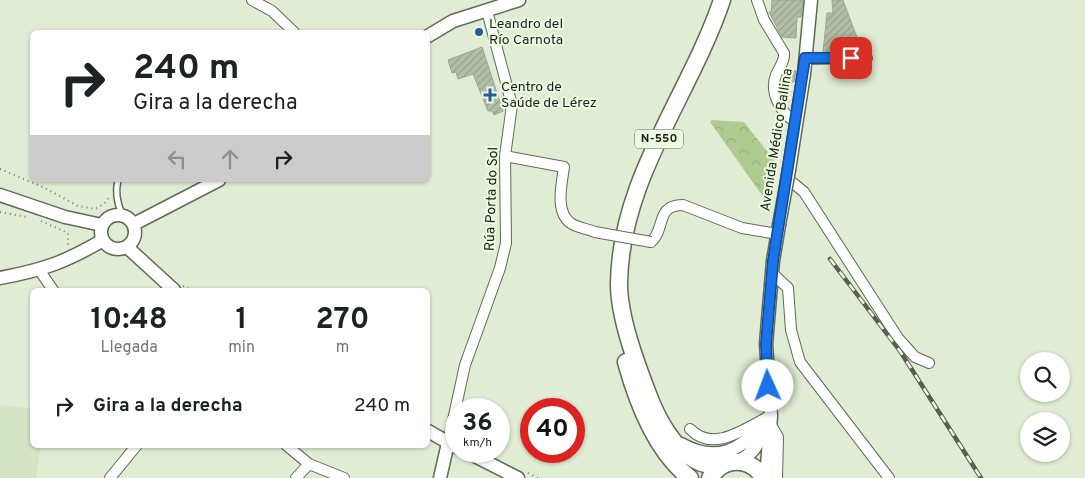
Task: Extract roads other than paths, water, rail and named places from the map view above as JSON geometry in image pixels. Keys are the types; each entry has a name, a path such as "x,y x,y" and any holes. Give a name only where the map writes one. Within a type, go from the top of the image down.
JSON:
{"highway":[{"name":"N-550","path":"690,478 678,468 658,439 632,386 624,353 619,285 624,240 631,209 646,166 714,25 722,0"},
{"name":"N-550","path":"619,285 632,352 651,403 673,440 685,454 701,463 721,466 738,461"},
{"path":"738,461 748,463 758,469 765,478"},
{"path":"710,478 721,466"}],"street":[{"path":"252,0 272,11 292,30"},
{"path":"430,35 453,21 487,11 500,3 519,0"},
{"path":"757,0 764,20 784,53 784,58 774,84 774,91 786,116 796,122"},
{"name":"Avenida Médico Ballina","path":"765,478 769,417 766,344 772,273 796,122 811,0"},
{"name":"Rúa Porta do Sol","path":"460,398 465,365 504,256 507,230 506,156 512,105 487,11"},
{"path":"805,58 867,58"},
{"path":"506,156 564,167 561,190 562,210 571,224 595,232 651,242 656,238 666,211 674,205 683,205 742,228 778,230"},
{"path":"788,176 804,192 898,338 915,357 929,363"},
{"path":"134,224 215,182"},
{"path":"0,195 65,217 102,225"},
{"path":"122,214 134,224 136,234 127,247 116,249 103,240 102,225 110,216 122,214"},
{"path":"0,278 40,271 69,260 103,240"},
{"path":"127,247 172,288"},
{"path":"40,271 53,288"},
{"path":"772,273 788,288 791,330 800,362 889,478"},
{"path":"690,429 697,436 719,441 769,417"},
{"path":"673,440 690,449 711,455 730,451 750,439 769,417"},
{"path":"769,417 778,437 777,478"},
{"name":"Avenida Médico Ballina","path":"738,461 747,457 755,448 769,417"},
{"path":"430,432 445,441"},
{"path":"110,478 135,448"},
{"path":"290,448 309,464 344,478"},
{"path":"440,478 445,463"},
{"path":"488,463 518,478"},
{"path":"296,478 309,464"}],"lane":[{"path":"118,182 117,204 122,214"}],"railway":[{"path":"830,259 900,351 981,478"}],"place":[{"name":"Leandro del Río Carnota","path":"479,32"},
{"name":"Centro de Saúde de Lérez","path":"490,95"}]}
